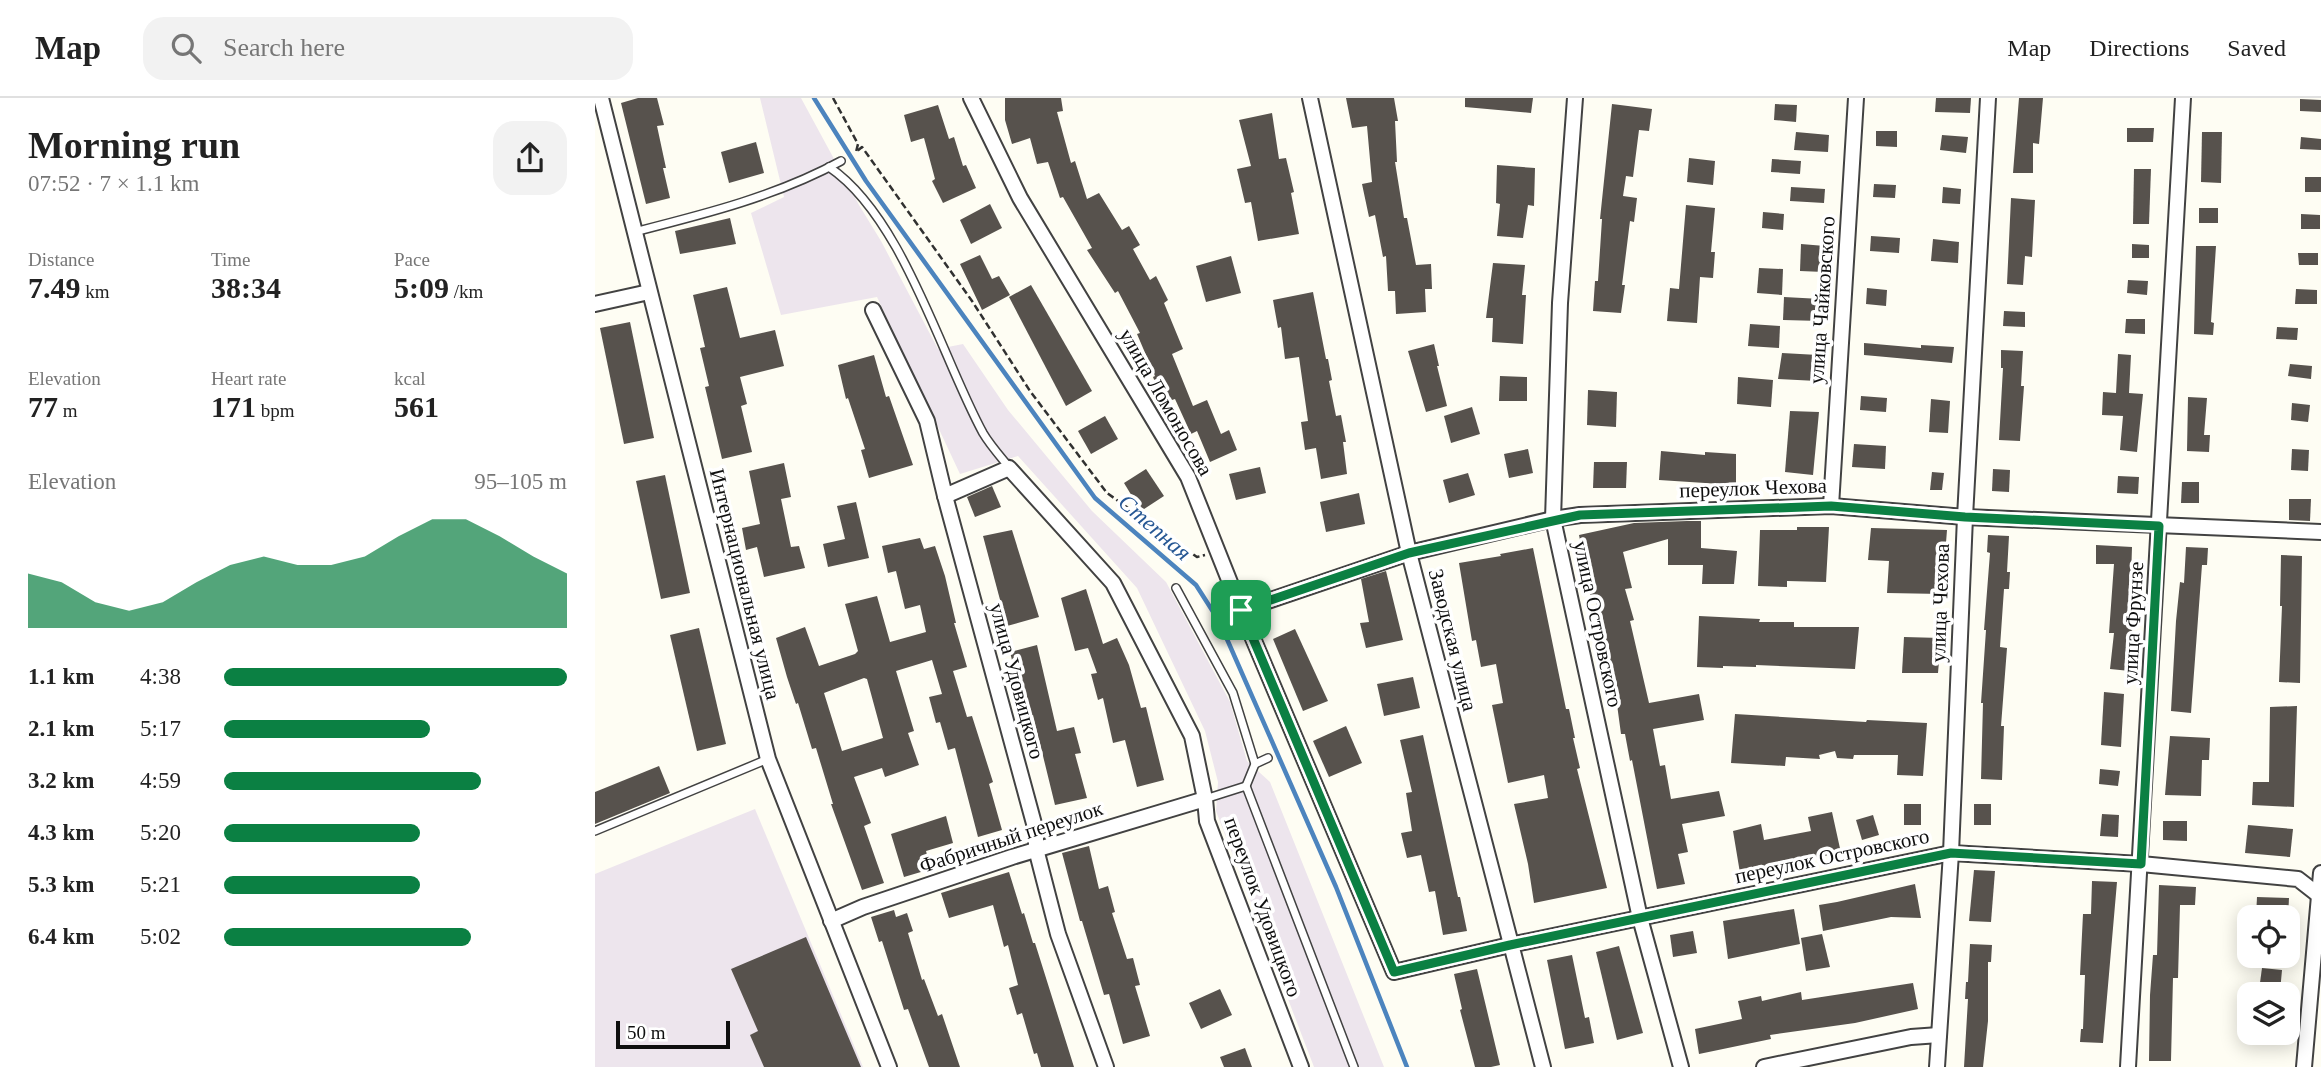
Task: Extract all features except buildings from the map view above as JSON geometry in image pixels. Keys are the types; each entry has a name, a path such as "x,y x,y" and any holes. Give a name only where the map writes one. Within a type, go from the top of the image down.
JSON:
{"street":[{"name":"Интернациональная улица","path":"601,98 768,759 888,1067"},
{"name":"улица Ломоносова","path":"971,98 1020,198 1188,477 1241,610 1394,972"},
{"name":"Заводская улица","path":"1310,98 1409,553 1543,1067"},
{"name":"улица Островского","path":"1575,98 1559,303 1553,519 1640,918 1681,1067"},
{"name":"улица Чайковского","path":"1831,506 1856,98"},
{"name":"улица Чехова","path":"1937,1067 1951,853 1965,517 1988,98"},
{"name":"улица Фрунзе","path":"2128,1067 2183,98"},
{"path":"595,304 649,292"},
{"name":"улица Удовицкого","path":"873,310 927,421 1036,831 1036,849 1058,934 1106,1067"},
{"path":"945,496 1009,468"},
{"name":"переулок Удовицкого","path":"1009,468 1113,583 1192,736 1207,821 1301,1067"},
{"name":"переулок Чехова","path":"1241,610 1409,553 1580,515 1831,506 1965,517 2321,532"},
{"name":"Фабричный переулок","path":"831,921 863,907 1036,849 1205,799"},
{"name":"переулок Островского","path":"1394,972 1510,945 1951,853 2141,864 2298,879 2321,897"},
{"path":"2304,1067 2321,873"},
{"path":"1764,1067 1911,1037 1939,1035"}],"lane":[{"path":"635,232 709,213 810,178 841,161"},
{"path":"829,167 844,177 863,198 897,249 984,435 1009,468"},
{"path":"1176,588 1233,693 1255,764 1246,786 1354,1067"},
{"path":"1255,764 1268,758"},
{"path":"595,831 768,759"},
{"path":"1205,799 1246,786"}],"path":[{"path":"833,98 858,144 856,152 862,147 972,301 1030,391 1107,492 1196,557 1218,553"}],"shaded area":[{"path":"760,98 801,98 938,349 963,344 1008,410 1092,511 1166,582 1230,702 1247,761 1270,782 1384,1067 1314,1067 1216,811 1218,782 1205,731 1137,588 1018,456 960,474 877,297 781,315 751,213 784,197"},
{"path":"755,809 863,1067 595,1067 595,874"}],"waterway":[{"name":"Степная","path":"814,98 866,181 1095,498 1196,585 1219,621 1336,887 1407,1067"}],"route":[{"path":"1831,506 1965,517 2159,526 2141,864 1951,853 1510,945 1394,972 1241,610 1409,553 1580,515 1831,506"}]}
